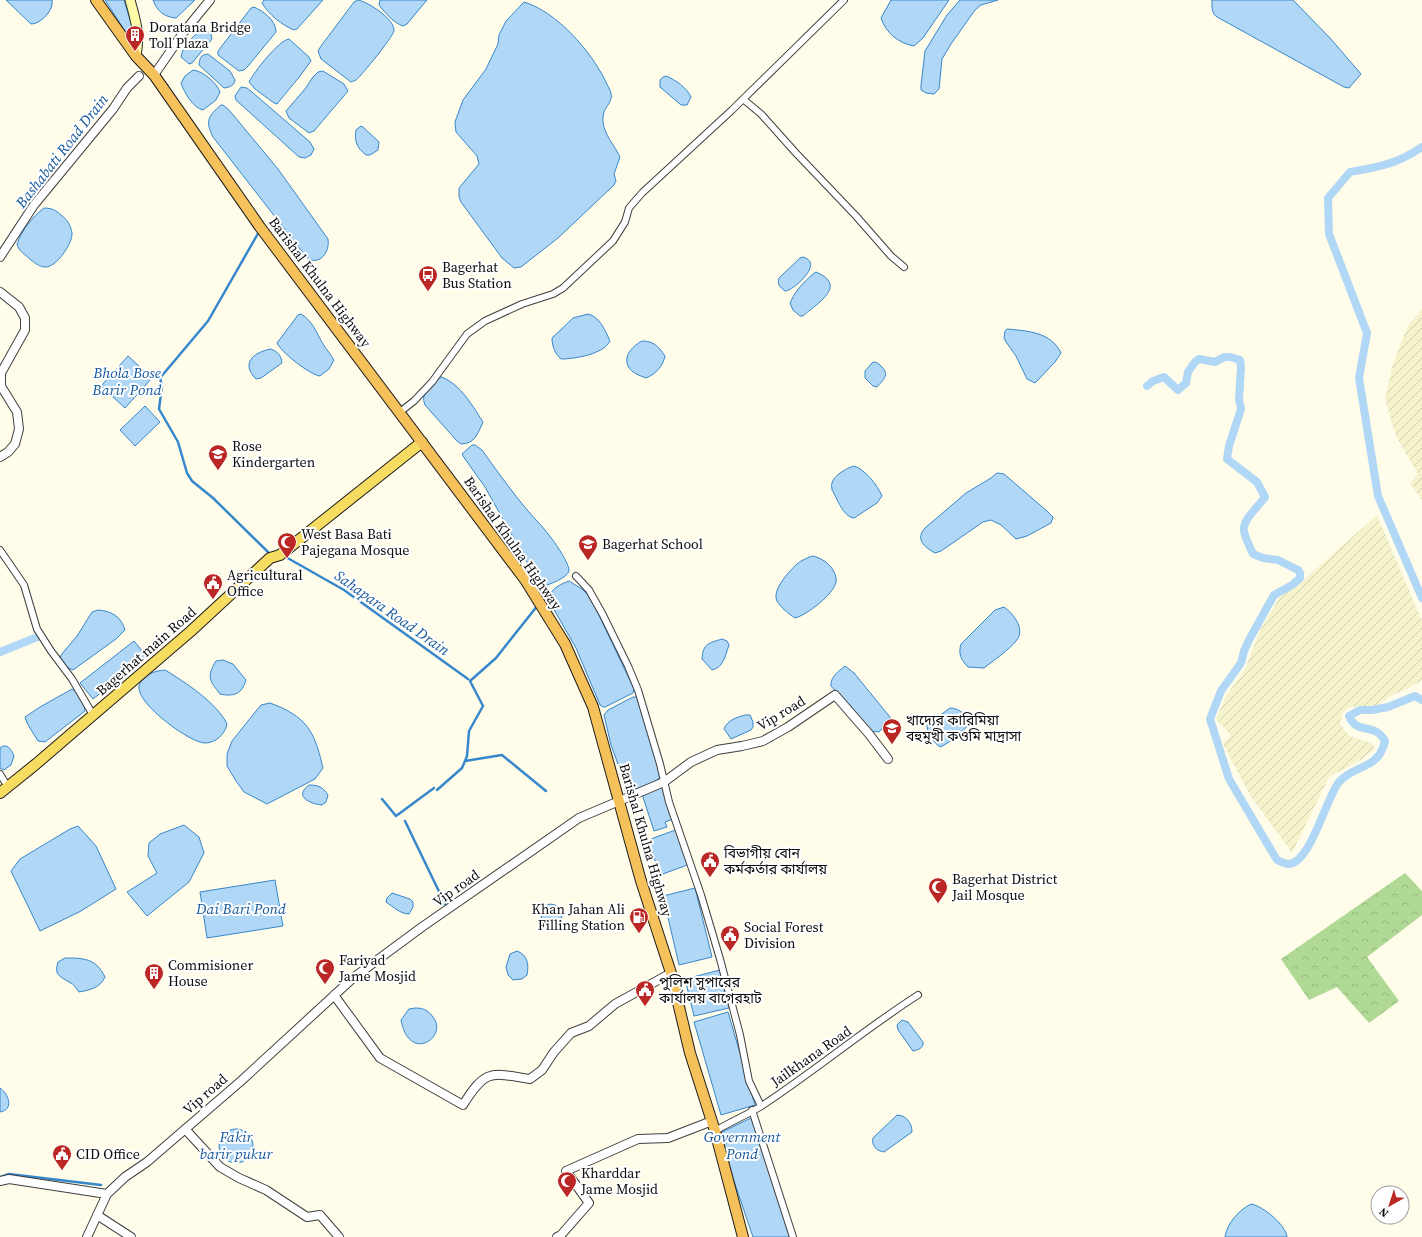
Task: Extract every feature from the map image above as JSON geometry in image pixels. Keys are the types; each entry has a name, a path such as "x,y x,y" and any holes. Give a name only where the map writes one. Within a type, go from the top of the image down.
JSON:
{"highway":[{"name":"Barishal Khulna Highway","path":"96,0 136,56 154,74 260,227 526,581 565,644 593,707 641,881 671,973 690,1053 714,1126 743,1237"}],"main road":[{"path":"130,0 139,41 136,56"},
{"name":"Bagerhat main Road","path":"4,790 190,631 270,558 280,555 422,442"}],"street":[{"path":"154,74 183,33 210,0"},
{"path":"400,412 414,401 432,382 467,334 485,321 522,304 553,294 563,288 613,241 625,222 629,208 642,193 743,99 844,0"},
{"path":"0,257 34,205 113,109 127,88 139,76"},
{"path":"743,99 761,114 891,256 904,268"},
{"path":"0,292 19,307 25,318 25,330 1,373 1,386 17,412 19,429 15,444 8,452 0,456"},
{"path":"0,550 24,585 37,629 72,679 93,715"},
{"path":"576,576 589,590 628,666 646,715 676,824 701,895 718,952 740,1035 749,1081 761,1106"},
{"name":"Vip road","path":"87,1237 107,1194 125,1177 147,1162 241,1081 334,995 354,978 422,927 579,818 664,782 691,762 717,750 764,741 788,727 835,694 888,759"},
{"path":"0,774 4,790"},
{"path":"334,995 380,1058 463,1105 478,1083 488,1076 498,1074 530,1079 542,1070 554,1052 571,1033 589,1026 615,1004 671,973"},
{"name":"Jailkhana Road","path":"714,1126 761,1106 918,995"},
{"path":"752,1110 793,1237"},
{"path":"557,1237 561,1235 589,1203 566,1171 638,1139 668,1138 714,1126"},
{"path":"185,1129 206,1154 220,1167 239,1178 266,1190 307,1217 320,1215 339,1237"},
{"path":"0,1181 9,1179 107,1194"},
{"path":"97,1215 131,1237"}],"green space":[{"path":"1422,309 1422,500 1410,483 1418,474 1396,436 1385,399 1393,363 1408,326"},
{"path":"1377,515 1422,621 1422,680 1405,690 1394,694 1378,705 1349,707 1343,713 1340,724 1349,736 1373,744 1375,749 1362,759 1329,777 1292,853 1250,795 1223,744 1231,735 1216,719 1226,696 1245,669 1261,628 1280,597 1305,579"},
{"path":"1405,873 1422,891 1422,915 1367,957 1399,1001 1369,1023 1337,987 1309,1000 1281,959"}],"water":[{"path":"6,0 52,0 52,4 49,12 43,19 39,22 31,24"},
{"path":"105,0 124,0 133,30 130,33 125,31"},
{"path":"153,0 195,0 176,18 162,13"},
{"path":"264,0 323,0 297,29 294,30 280,22 272,15 262,3"},
{"path":"358,0 368,4 386,16 393,26 394,31 365,71 356,80 351,82 321,59 318,51 354,2"},
{"path":"380,0 427,0 407,24 403,26 393,20 384,11 379,5"},
{"path":"891,0 949,0 923,38 914,46 898,40 889,33 883,23 881,18"},
{"path":"960,0 998,0 981,5 975,10 942,59 939,89 934,94 926,93 921,90 925,51 947,15"},
{"path":"1212,0 1293,0 1330,38 1361,74 1349,88 1344,87 1217,17 1213,11"},
{"path":"524,2 549,14 572,34 600,70 611,93 610,101 604,112 603,125 620,157 614,174 616,181 614,185 558,238 521,267 514,268 502,258 461,202 459,197 459,188 479,164 477,156 456,132 455,122 463,100 486,69 498,44 499,35 506,21"},
{"path":"254,7 271,20 274,24 276,32 249,65 244,70 239,71 218,55 218,51 251,8"},
{"path":"201,30 208,31 211,34 212,39 192,63 189,64 181,57 183,49"},
{"path":"289,39 309,57 311,61 277,104 255,89 249,82 273,50"},
{"path":"208,54 230,71 235,80 233,85 224,88 199,65 201,57"},
{"path":"193,70 209,78 220,92 216,100 203,110 199,109 192,103 184,91 181,83 185,76"},
{"path":"323,71 344,84 348,91 314,131 309,133 289,118 286,111 313,77 318,72"},
{"path":"666,76 687,90 691,97 687,105 681,105 660,87 660,80"},
{"path":"241,87 247,88 310,142 314,149 311,155 305,158 299,157 236,100 235,96"},
{"path":"221,105 229,110 278,169 328,239 326,253 320,259 312,260 307,258 213,137 209,127 209,119 213,112"},
{"path":"361,126 379,142 378,150 370,155 366,155 358,147 355,138 356,130"},
{"path":"44,208 49,208 63,217 71,228 72,233 70,243 63,254 54,264 45,267 39,266 31,260 21,251 17,244 28,224 35,215"},
{"path":"803,257 809,260 811,265 809,270 800,282 789,290 785,291 779,286 779,278 800,258"},
{"path":"816,272 825,277 830,283 830,289 822,300 803,316 800,316 793,310 790,303 800,286"},
{"path":"301,314 312,324 334,360 329,369 320,376 315,375 296,362 284,352 277,343 298,315"},
{"path":"588,314 596,318 604,328 610,341 607,346 596,352 581,357 561,359 554,350 552,338 573,318"},
{"path":"1007,329 1031,332 1045,337 1057,346 1061,353 1055,362 1035,383 1027,379 1016,356 1006,342 1004,338 1005,331"},
{"path":"642,341 650,342 656,345 665,356 663,363 658,369 646,378 631,371 627,362 630,351"},
{"path":"271,349 279,354 282,363 261,378 256,379 249,368 251,359 265,350"},
{"name":"Bhola Bose Barir Pond","path":"128,356 152,378 125,408 101,386"},
{"path":"873,362 879,364 886,375 877,387 873,386 865,378 865,371"},
{"path":"442,377 460,390 483,422 473,440 466,444 461,444 457,441 425,405 425,394 434,383"},
{"path":"145,406 160,422 135,446 120,430"},
{"path":"472,445 475,445 482,450 516,496 556,545 569,568 568,574 561,579 543,586 538,582 485,487 462,454"},
{"path":"854,466 871,478 882,496 877,503 854,518 850,517 841,507 832,490 832,484 833,480 844,470"},
{"path":"997,473 1004,474 1047,511 1053,517 1051,523 1027,536 1016,539 1001,525 991,520 983,522 941,551 935,553 927,548 921,539 922,532 925,528 966,493"},
{"path":"813,556 823,560 831,567 835,574 836,582 825,598 806,613 795,618 785,611 777,601 777,591 783,579 793,568 801,561"},
{"path":"569,581 587,594 597,611 634,689 633,693 605,707 600,705 576,648 549,601 549,597 553,590"},
{"path":"1004,607 1018,622 1020,632 1019,637 1010,648 984,668 968,667 961,657 961,644 995,610"},
{"path":"98,610 115,615 121,621 125,630 116,639 73,670 64,666 60,659 61,655 77,636 92,612"},
{"path":"722,639 727,641 729,645 722,664 716,669 712,670 702,659 704,650 708,644"},
{"path":"134,641 147,657 93,699 80,683"},
{"path":"223,660 233,664 246,680 242,689 233,695 220,694 210,679 211,671 216,661"},
{"path":"845,666 854,673 890,717 890,720 879,732 870,731 831,686 833,677"},
{"path":"165,670 200,694 216,708 222,716 227,724 226,728 216,740 205,743 188,737 177,730 146,703 141,694 139,687 140,683 150,674"},
{"path":"72,689 81,698 85,711 45,742 38,741 25,717"},
{"path":"633,697 637,697 661,776 650,785 635,789 626,786 611,745 604,715 608,710"},
{"path":"270,703 290,712 300,719 310,731 317,745 323,768 315,779 267,804 244,792 227,766 227,754 232,741 261,705"},
{"path":"950,708 957,709 965,715 968,725 955,738 940,747 931,737 927,725"},
{"path":"750,715 753,722 753,727 751,730 731,739 724,729 725,726 733,719"},
{"path":"3,746 9,747 14,756 11,765 4,770 0,768 0,748"},
{"path":"309,785 318,786 324,790 328,795 326,802 322,805 305,799 303,793"},
{"path":"663,787 673,819 665,822 667,827 654,831 642,794"},
{"path":"184,825 199,837 204,853 189,882 147,916 127,892 157,873 148,856 149,843 160,834"},
{"path":"78,826 96,846 116,889 81,911 40,931 11,871 20,859 70,829"},
{"path":"681,828 693,863 660,875 648,840"},
{"name":"Dai Bari Pond","path":"275,880 283,926 207,938 200,892"},
{"path":"695,888 712,957 679,965 663,896"},
{"path":"392,893 410,899 413,902 413,907 409,914 400,912 386,902 387,898"},
{"path":"550,904 555,905 563,911 561,920 554,927 542,922 541,915 545,906"},
{"path":"517,951 526,958 528,971 527,975 522,979 513,980 508,975 506,967 510,954"},
{"path":"65,958 78,958 88,960 93,963 105,977 103,981 91,989 79,992 74,985 58,975 58,962"},
{"path":"720,970 729,1008 694,1016 685,979"},
{"path":"415,1008 427,1011 433,1017 437,1025 436,1032 432,1038 419,1044 412,1041 405,1033 401,1020 409,1009"},
{"name":"Government Pond","path":"728,1012 755,1105 721,1115 694,1022"},
{"path":"902,1020 908,1022 923,1042 923,1046 917,1050 913,1051 898,1030 897,1025"},
{"path":"0,1088 6,1094 9,1105 4,1111 0,1112"},
{"path":"897,1115 903,1116 908,1120 912,1132 884,1152 879,1151 874,1146 873,1138"},
{"name":"Government Pond","path":"753,1117 791,1237 753,1237 718,1134"},
{"name":"Fakir barir pukur","path":"233,1129 239,1129 243,1130 250,1136 253,1146 252,1153 246,1160 239,1163 233,1163 229,1162 222,1156 219,1149 219,1143 220,1139 226,1132"},
{"path":"1251,1204 1262,1208 1273,1217 1283,1227 1287,1237 1225,1237 1228,1227 1234,1218"}],"waterway":[{"path":"1422,147 1413,153 1388,164 1350,172 1328,198 1329,234 1367,333 1359,378 1378,496 1422,598"},
{"path":"260,230 208,321 160,378 162,386 159,409 178,442 187,473 192,481 213,498 268,552"},
{"path":"1147,386 1153,381 1164,377 1178,390 1186,383 1188,372 1199,359 1215,362 1224,357 1230,357 1240,360 1241,368 1239,399 1241,409 1229,446 1227,459 1257,482 1265,497 1246,522 1244,527 1246,540 1253,554 1263,558 1278,560 1298,570 1300,573 1300,578 1292,585 1274,595 1249,640 1241,663 1221,691 1210,719 1229,779 1277,860 1289,864 1297,861 1311,841 1339,782 1352,772 1372,762 1382,751 1385,741 1381,735 1376,731 1356,726 1349,716 1360,710 1372,710 1388,707 1415,696 1422,700"},
{"name":"Sahapara Road Drain","path":"284,556 344,590 468,679"},
{"name":"Sahapara Road Drain","path":"538,605 496,658 470,681 483,706 469,731 467,756 465,761 502,755 546,791"},
{"path":"0,652 40,636"},
{"name":"Sahapara Road Drain","path":"437,790 462,768 465,761"},
{"name":"Sahapara Road Drain","path":"382,799 396,816 434,788"},
{"name":"Sahapara Road Drain","path":"405,821 446,906"},
{"path":"0,1177 9,1174 101,1185"}],"place":[{"name":"Doratana Bridge Toll Plaza","path":"135,52"},
{"name":"Bagerhat Bus Station","path":"428,292"},
{"name":"Rose Kindergarten","path":"218,471"},
{"name":"West Basa Bati Pajegana Mosque","path":"287,559"},
{"name":"Bagerhat School","path":"588,561"},
{"name":"Agricultural Office","path":"213,600"},
{"name":"খাদ্যের কারিমিয়া বহুমুখী কওমি মাদ্রাসা","path":"892,745"},
{"name":"বিভাগীয় বোন কর্মকর্তার কার্যালয়","path":"710,878"},
{"name":"Bagerhat District Jail Mosque","path":"938,904"},
{"name":"Khan Jahan Ali Filling Station","path":"639,934"},
{"name":"Social Forest Division","path":"730,952"},
{"name":"Fariyad Jame Mosjid","path":"325,985"},
{"name":"Commisioner House","path":"154,990"},
{"name":"পুলিশ সুপারের কার্যালয় বাগেরহাট","path":"645,1007"},
{"name":"CID Office","path":"62,1171"},
{"name":"Kharddar Jame Mosjid","path":"567,1198"}],"water label":[{"name":"Bashabati Road Drain","path":"62,151"}]}
